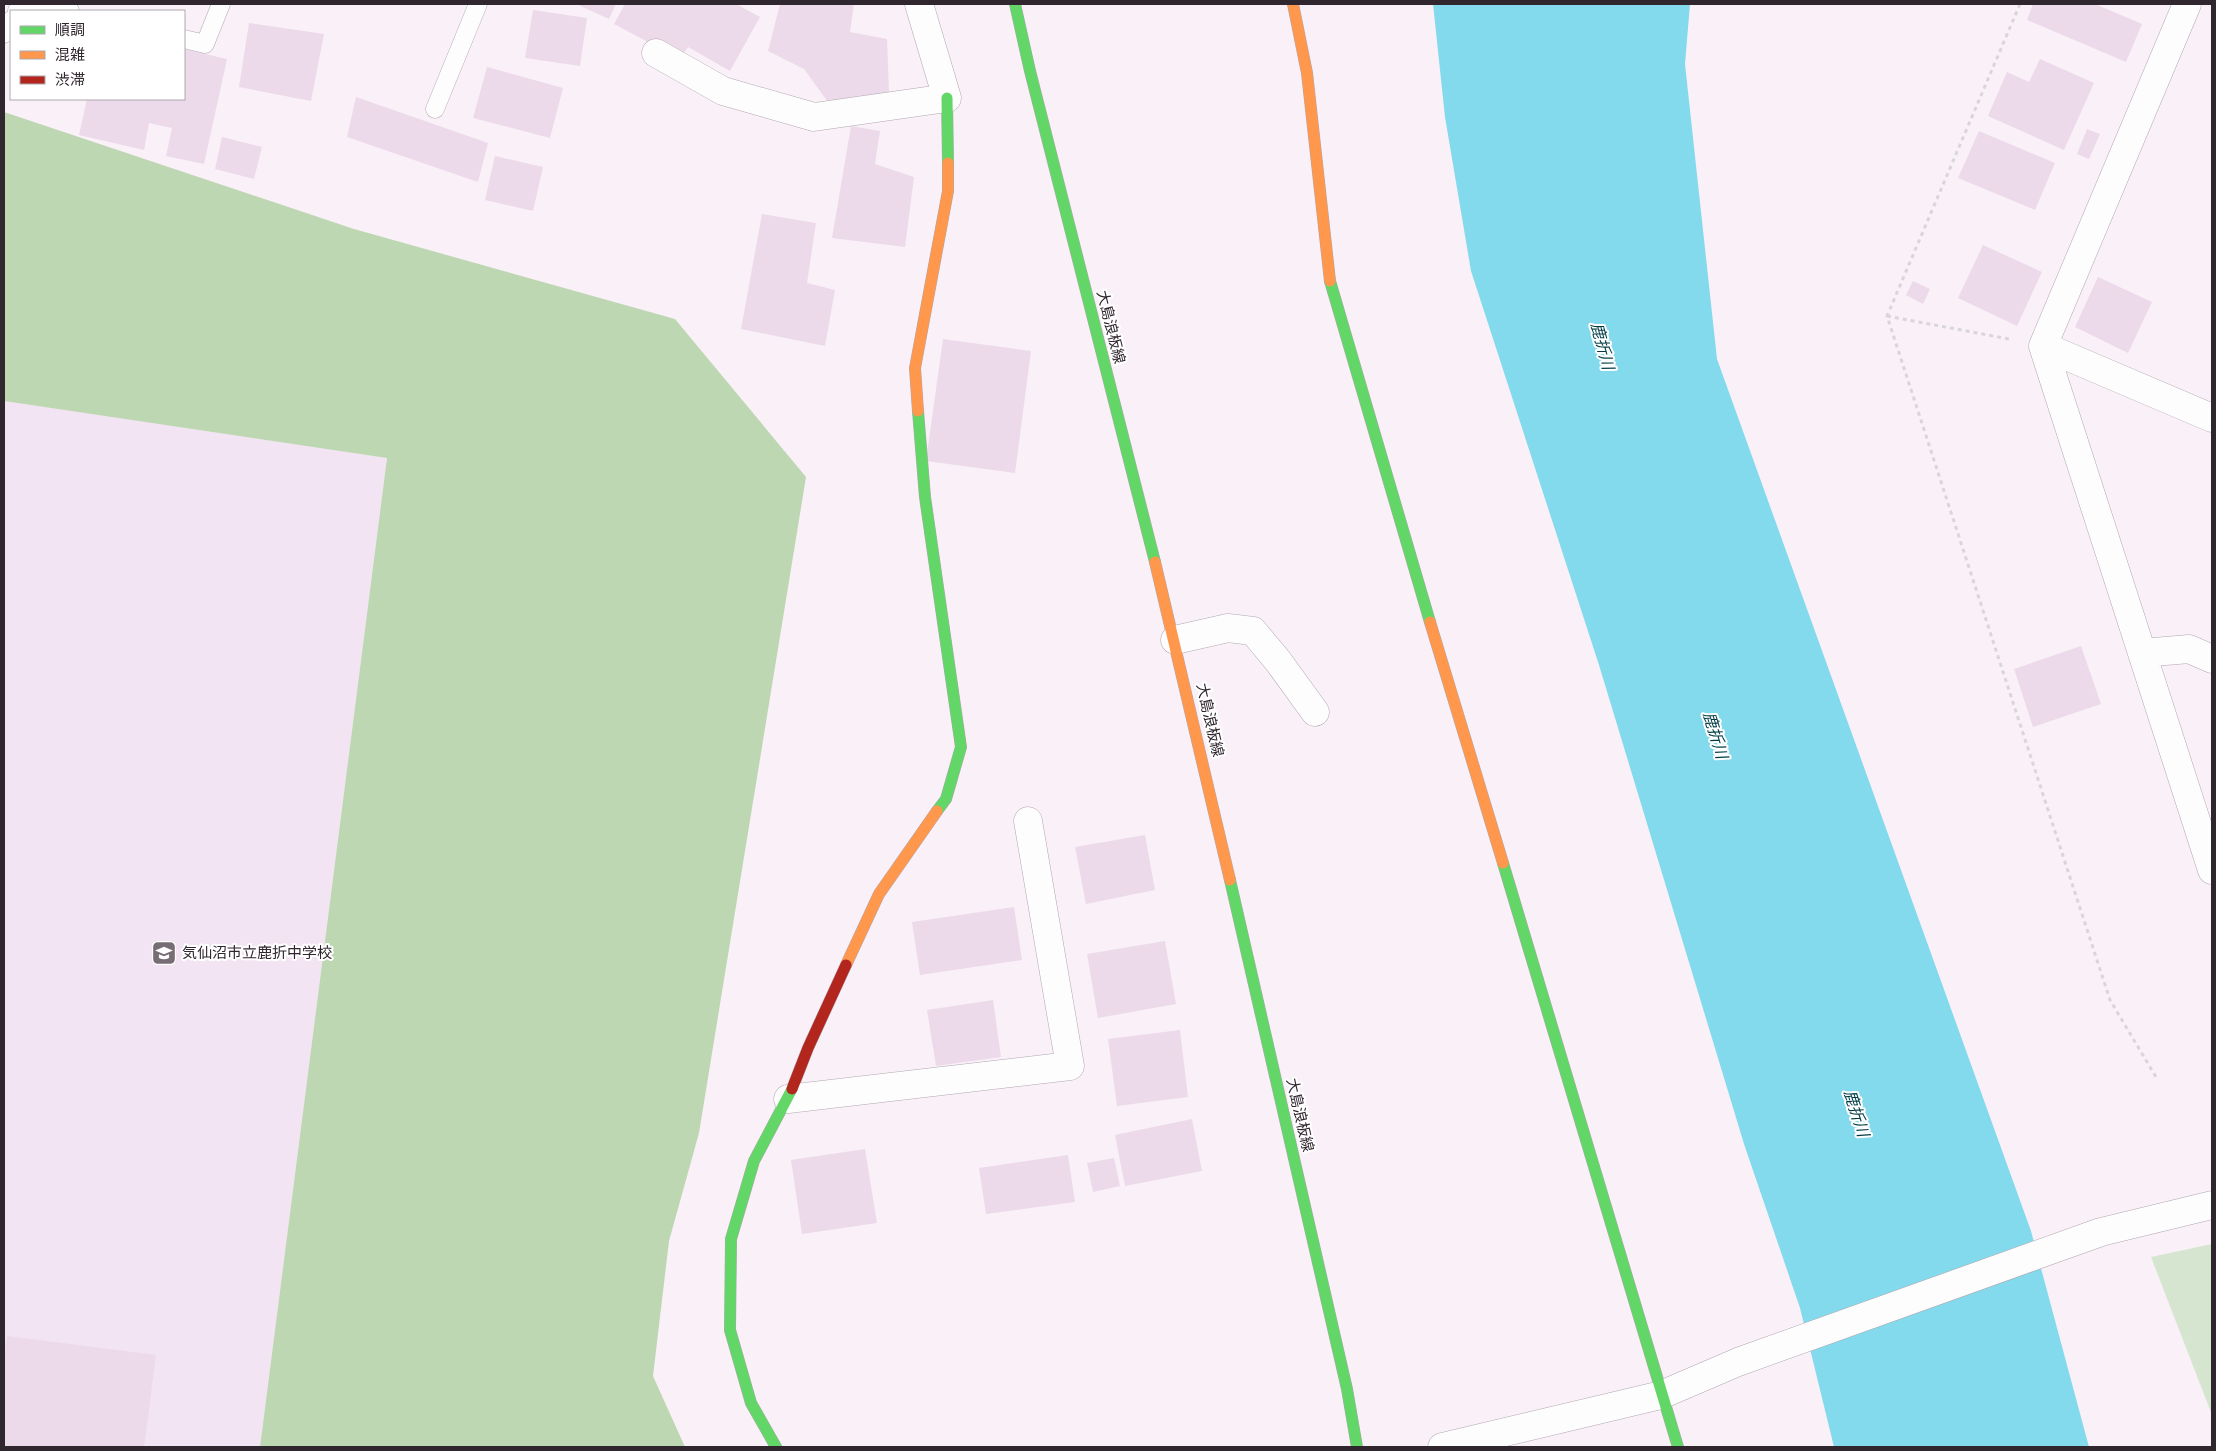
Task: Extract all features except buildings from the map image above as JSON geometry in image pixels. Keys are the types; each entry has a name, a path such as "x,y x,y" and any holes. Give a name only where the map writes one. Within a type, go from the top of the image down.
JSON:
{"street":[{"path":"776,1447 752,1403 730,1330 731,1239 754,1160 788,1100 808,1048 879,894 946,799 960,747 925,497 915,368 948,191 947,98 919,4"},
{"name":"大島浪板線","path":"1015,4 1030,71 1176,640 1305,1202 1347,1389 1358,1447"},
{"path":"1293,4 1306,73 1328,274 1409,551 1678,1447"},
{"path":"2187,4 2044,346 2212,870"},
{"path":"656,53 723,91 814,117 947,98"},
{"path":"2044,346 2212,418"},
{"path":"1176,640 1228,628 1253,631 1278,661 1315,712"},
{"path":"2142,653 2189,649 2212,659"},
{"path":"788,1100 1070,1066 1028,821"},
{"path":"1442,1447 1662,1395 1738,1362 2101,1232 2212,1205"}],"lane":[{"path":"185,39 204,44 221,4"},
{"path":"435,109 478,4"},
{"path":"26,10 54,7 66,10"},
{"path":"4,34 10,22"}],"path":[{"path":"2020,4 1887,316 2110,1000 2156,1077"},
{"path":"1887,316 2044,346"}],"shaded area":[{"name":"気仙沼市立鹿折中学校","path":"4,401 387,458 260,1447 4,1447"}],"green space":[{"path":"4,112 354,229 675,319 806,477 699,1133 669,1241 653,1376 685,1447 260,1447 387,458 4,401"},
{"path":"2212,1244 2212,1415 2151,1257"}],"water":[{"name":"鹿折川","path":"1433,4 1690,4 1685,64 1717,359 2031,1231 2089,1447 1834,1447 1800,1308 1744,1144 1599,665 1471,271 1445,117"}],"traffic: fast":[{"path":"1015,4 1030,71 1155,562"},
{"path":"947,98 948,163"},
{"path":"1330,281 1430,622"},
{"path":"918,411 925,497 961,747 946,799 937,811"},
{"path":"1503,863 1678,1447"},
{"path":"1230,880 1347,1389 1357,1447"},
{"path":"776,1447 751,1403 730,1330 731,1239 754,1161 792,1089"}],"traffic: slow":[{"path":"1293,4 1307,73 1330,281"},
{"path":"918,411 915,368 948,191 948,163"},
{"path":"1155,562 1230,880"},
{"path":"1430,622 1503,863"},
{"path":"846,965 879,894 937,811"}],"traffic: jam":[{"path":"792,1089 808,1048 846,965"}],"place":[{"name":"気仙沼市立鹿折中学校","path":"164,953"}]}
